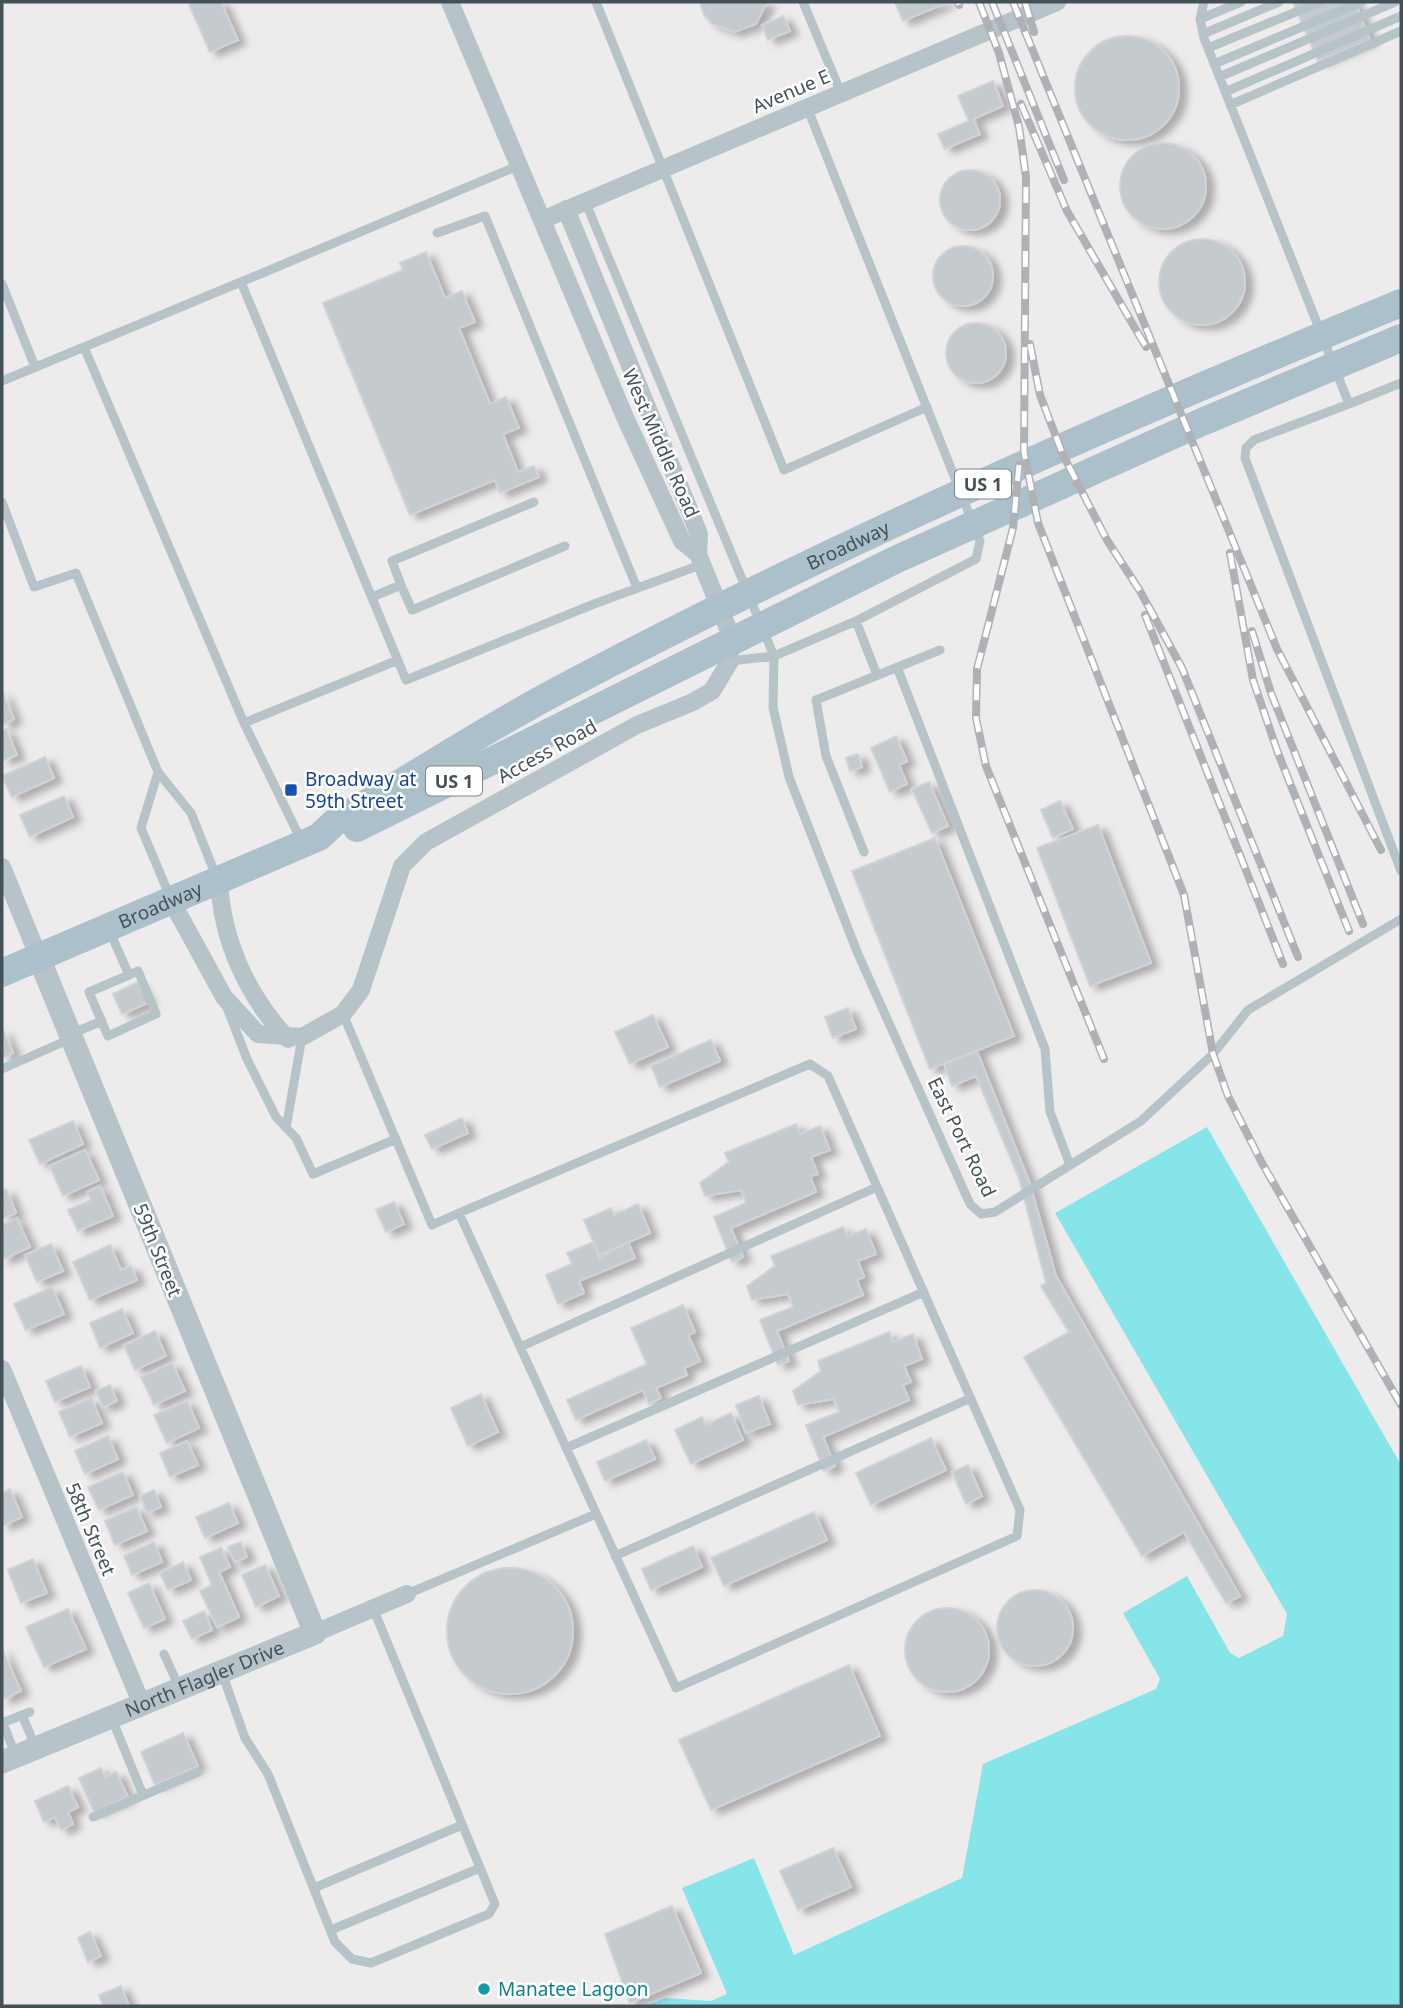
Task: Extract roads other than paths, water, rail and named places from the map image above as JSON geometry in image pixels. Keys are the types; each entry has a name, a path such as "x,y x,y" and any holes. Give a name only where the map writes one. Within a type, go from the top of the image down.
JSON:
{"main road":[{"name":"Broadway","path":"2,973 311,840 334,823 573,682 884,530 1191,392 1401,303"},
{"name":"Broadway","path":"311,840 334,839 794,609 1000,511 1401,338"}],"street":[{"name":"West Middle Road","path":"450,2 624,415 682,541 700,559"},
{"name":"Avenue E","path":"542,220 1057,2"},
{"name":"West Middle Road","path":"566,209 699,534 700,559"},
{"path":"700,559 729,631 730,661"},
{"name":"Access Road","path":"295,1038 343,1014 361,990 402,866 426,842 637,724 712,691 730,661"},
{"name":"59th Street","path":"2,867 315,1633"},
{"path":"219,881 220,910 237,962 271,1021 295,1038"},
{"path":"172,902 225,997 258,1034 295,1038"},
{"name":"58th Street","path":"2,1369 142,1705"},
{"name":"North Flagler Drive","path":"18,1756 407,1594"}],"lane":[{"path":"596,2 665,168 784,470 927,407"},
{"path":"803,2 841,93"},
{"path":"1205,2 1200,19 1208,48 1349,404"},
{"path":"1200,19 1241,2"},
{"path":"1203,34 1279,2"},
{"path":"1208,48 1320,2"},
{"path":"1214,64 1362,2"},
{"path":"1219,77 1395,2"},
{"path":"1225,92 1401,16"},
{"path":"1230,105 1401,30"},
{"path":"730,661 774,656 856,621 976,559 980,541 807,107"},
{"path":"2,381 520,165"},
{"path":"585,201 774,656"},
{"path":"437,233 485,216 637,588"},
{"path":"242,282 406,680 637,588 700,559"},
{"path":"2,284 35,367"},
{"path":"84,347 273,788 311,840"},
{"path":"1401,383 1254,440 1246,448 1245,458 1401,871"},
{"path":"2,502 34,587 76,573 158,772 191,813 219,881"},
{"path":"534,502 392,561 412,610 565,545"},
{"path":"372,597 401,585"},
{"path":"856,621 877,675"},
{"path":"864,852 825,756 816,700 940,650"},
{"name":"East Port Road","path":"774,656 773,707 789,777 858,954 970,1204 981,1214 995,1212 1141,1121 1213,1054 1248,1010 1401,919"},
{"path":"244,723 398,660"},
{"path":"897,667 1045,1049 1050,1112 1070,1165"},
{"path":"158,772 141,828 172,902"},
{"path":"108,929 129,975"},
{"path":"138,971 156,1014 108,1036 89,992 129,975 138,971"},
{"path":"225,997 247,1059 276,1117 296,1138 313,1174 396,1139"},
{"path":"343,1014 432,1225 459,1213 810,1064 828,1076 1020,1510 1017,1536 676,1688 459,1213"},
{"path":"2,1069 102,1021"},
{"path":"286,1128 295,1038"},
{"path":"520,1348 877,1187"},
{"path":"566,1448 924,1292"},
{"path":"615,1556 971,1398"},
{"path":"407,1594 596,1514"},
{"path":"221,1671 245,1738 268,1774 335,1942 352,1959 372,1963 467,1924 489,1914 495,1904 373,1608"},
{"path":"164,1654 179,1689"},
{"path":"26,1713 18,1756 2,1723 26,1713"},
{"path":"111,1717 144,1796"},
{"path":"93,1818 198,1772"},
{"path":"314,1888 462,1825"},
{"path":"331,1930 480,1868"}],"water":[{"path":"1207,1127 1401,1465 1401,2006 646,2006 665,1998 711,2001 727,1994 682,1888 754,1858 794,1955 962,1878 983,1764 1156,1689 1160,1679 1123,1613 1187,1576 1230,1653 1239,1658 1283,1636 1287,1614 1055,1213"}],"railway":[{"path":"979,2 999,53 1019,127 1026,177 1024,452 1038,523 1184,895 1213,1054 1228,1096 1262,1163 1401,1405"},
{"path":"992,2 1064,180"},
{"path":"1013,2 1277,649 1381,850"},
{"path":"1025,2 1034,32"},
{"path":"1021,104 1067,211 1146,347"},
{"path":"1030,344 1040,395 1063,455 1107,540 1140,591 1182,668 1298,957"},
{"path":"1019,465 1013,528 977,669 976,718 986,766 1104,1059"},
{"path":"1230,553 1253,680 1278,753 1349,931"},
{"path":"1145,615 1283,964"},
{"path":"1252,631 1271,693 1363,924"}],"place":[{"name":"Broadway at 59th Street","path":"291,790"},
{"name":"Manatee Lagoon","path":"484,1989"}]}
